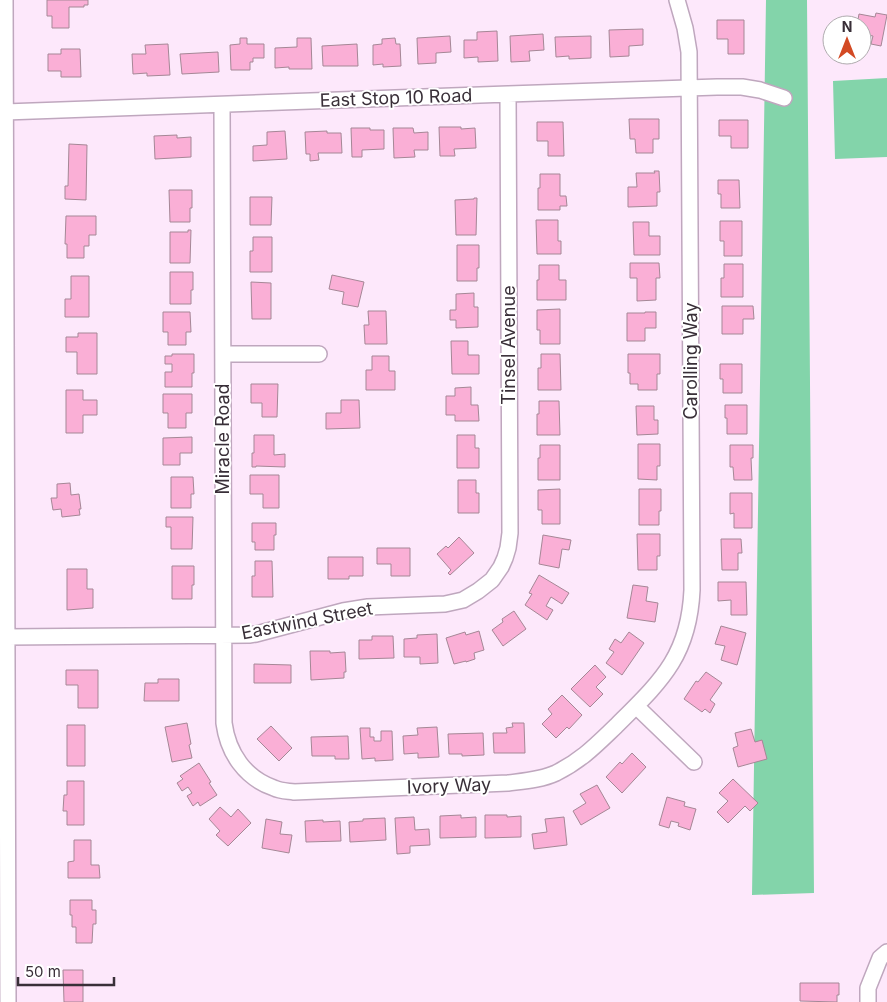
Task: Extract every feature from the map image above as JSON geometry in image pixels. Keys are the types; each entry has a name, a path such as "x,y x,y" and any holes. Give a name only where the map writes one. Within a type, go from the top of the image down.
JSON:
{"street":[{"name":"Carolling Way","path":"636,706 660,681 673,661 687,627 691,603 688,42 686,28 677,0"},
{"path":"3,9 6,112 7,637 4,774 8,1002"},
{"name":"East Stop 10 Road","path":"6,112 742,87 760,90 784,98"},
{"name":"Tinsel Avenue","path":"483,588 501,568 508,548 510,533 508,94"},
{"name":"Miracle Road","path":"222,105 224,723 230,747 234,756 243,767"},
{"path":"223,354 320,354"},
{"name":"Eastwind Street","path":"7,637 256,634 343,611 368,607 445,604 462,600 483,588"},
{"path":"636,706 694,762"},
{"name":"Ivory Way","path":"243,767 263,784 275,789 294,792 520,783 554,774 575,762 590,752 636,706"},
{"path":"868,1002 868,988 880,958 887,952"}],"green space":[{"path":"766,0 807,0 814,893 752,895"},
{"path":"887,78 887,157 835,159 833,81"}],"building":[{"path":"47,0 88,0 88,5 84,5 84,7 69,7 69,28 52,28 52,16 47,16"},
{"path":"876,13 887,15 881,46 872,44 872,16 875,17"},
{"path":"717,20 744,20 744,54 728,54 728,39 717,39"},
{"path":"643,29 643,45 629,46 629,56 610,57 609,30"},
{"path":"497,31 498,61 478,62 478,57 464,58 464,40 477,40 477,32"},
{"path":"543,34 544,50 529,51 530,61 511,62 510,36"},
{"path":"450,36 451,52 436,53 436,63 418,64 417,38"},
{"path":"591,36 591,58 569,59 569,56 556,57 555,37"},
{"path":"240,38 247,38 247,44 264,44 264,58 253,58 253,62 250,62 250,70 231,70 230,45 240,44"},
{"path":"297,38 311,38 312,69 275,68 275,48 297,47"},
{"path":"395,38 396,44 400,44 401,66 383,67 383,64 373,65 373,45 382,44 382,39"},
{"path":"168,44 170,75 147,76 147,73 133,74 132,54 146,54 145,45"},
{"path":"357,44 358,66 323,66 322,46"},
{"path":"61,49 80,49 81,77 61,77 61,71 48,71 48,54 61,54"},
{"path":"218,52 219,72 182,74 180,54"},
{"path":"629,119 659,119 659,139 653,139 653,153 636,153 635,139 630,139"},
{"path":"719,120 748,120 748,148 731,148 731,136 719,136"},
{"path":"537,122 563,122 564,156 548,156 548,141 537,141"},
{"path":"439,127 475,128 476,148 454,149 455,156 440,156"},
{"path":"351,128 384,130 384,149 362,150 362,157 352,157"},
{"path":"393,128 413,128 414,133 428,132 428,150 414,150 415,157 394,158"},
{"path":"285,131 287,159 253,161 253,146 267,145 267,132"},
{"path":"327,131 327,133 341,133 342,153 318,153 319,160 310,161 310,154 306,154 305,132"},
{"path":"177,135 177,138 191,137 191,157 155,159 154,136"},
{"path":"69,144 87,145 86,200 65,199 65,186 68,186"},
{"path":"654,171 659,171 660,192 657,192 657,206 628,207 628,187 637,187 636,173 655,173"},
{"path":"540,174 560,174 560,196 566,196 567,206 560,206 560,210 538,210"},
{"path":"718,180 739,180 740,208 721,208"},
{"path":"169,190 192,190 190,222 170,222"},
{"path":"250,197 272,197 271,225 250,225"},
{"path":"477,198 476,235 456,235 455,200"},
{"path":"66,216 96,216 96,235 89,235 89,246 84,246 84,258 67,258 67,244 65,244"},
{"path":"536,220 558,220 558,241 561,241 561,254 537,254"},
{"path":"720,221 742,221 742,256 724,256 724,241 720,241"},
{"path":"633,222 649,222 649,236 660,236 660,255 634,255"},
{"path":"188,230 191,230 190,263 170,263 170,232 188,232"},
{"path":"253,237 272,237 272,272 250,272 250,251 253,251"},
{"path":"457,245 479,245 477,281 457,281"},
{"path":"630,263 659,263 660,278 656,278 656,300 637,301 637,278 630,278"},
{"path":"724,264 743,264 743,297 721,297 721,278 724,278"},
{"path":"539,265 559,265 559,280 566,280 566,300 537,300"},
{"path":"170,272 193,272 191,304 170,304"},
{"path":"332,275 364,282 358,307 342,304 344,292 329,289"},
{"path":"71,276 89,276 89,317 65,317 65,299 71,299"},
{"path":"251,282 271,283 271,319 252,319"},
{"path":"474,293 474,307 478,307 478,327 456,328 456,320 450,320 450,310 456,310 456,294"},
{"path":"722,306 753,306 754,319 743,319 743,334 722,334"},
{"path":"560,309 560,344 540,344 540,330 537,330 537,310"},
{"path":"368,311 386,311 387,344 365,344 364,325 369,325"},
{"path":"163,312 190,312 191,332 186,332 186,345 168,345 168,332 163,332"},
{"path":"656,312 656,328 645,328 645,341 627,341 627,313"},
{"path":"78,333 97,333 97,374 77,374 77,352 66,352 66,337 78,337"},
{"path":"451,341 468,341 468,355 479,355 479,374 452,374"},
{"path":"172,354 194,354 192,387 165,387 165,372 172,372 172,364 165,364 165,356 172,356"},
{"path":"541,354 560,354 561,390 538,390 538,368 541,368"},
{"path":"628,354 660,354 660,374 657,374 657,390 638,390 638,384 630,384"},
{"path":"372,356 389,356 389,371 395,371 395,390 366,390 366,370 372,370"},
{"path":"720,364 742,364 742,393 723,393 723,379 720,379"},
{"path":"251,384 278,384 277,417 262,417 262,403 251,403"},
{"path":"471,387 471,405 478,405 479,421 455,421 455,415 446,415 446,396 455,396 455,388"},
{"path":"66,390 83,390 83,400 97,400 97,415 83,415 83,433 66,433"},
{"path":"163,394 192,394 192,413 186,413 186,428 168,428 168,413 163,413"},
{"path":"341,400 359,400 360,428 326,429 326,413 341,413"},
{"path":"539,401 559,401 560,435 537,435"},
{"path":"725,405 747,405 747,434 727,434"},
{"path":"636,406 654,406 654,420 658,420 658,434 637,435"},
{"path":"254,435 274,435 274,455 285,454 285,467 252,467"},
{"path":"457,435 475,435 475,448 479,448 479,468 457,468"},
{"path":"192,437 192,453 180,453 180,465 163,465 163,438"},
{"path":"638,444 660,444 660,466 657,466 657,480 638,479"},
{"path":"540,445 560,445 560,480 538,480"},
{"path":"730,445 753,445 753,458 751,458 752,480 734,480 733,467 730,467"},
{"path":"250,475 279,475 279,508 263,508 263,494 250,494"},
{"path":"171,477 193,477 194,494 191,494 191,508 171,508"},
{"path":"458,480 476,480 476,493 479,493 479,513 458,513"},
{"path":"70,483 71,495 79,494 80,515 62,517 61,509 53,510 51,498 57,498 57,484"},
{"path":"560,489 560,524 542,524 542,510 538,510 538,490"},
{"path":"639,489 661,489 659,525 639,525"},
{"path":"730,493 752,493 752,528 734,528 734,513 730,514"},
{"path":"166,517 193,517 192,549 171,549 171,527 166,527"},
{"path":"252,523 276,523 274,550 255,550 255,542 252,542"},
{"path":"637,534 660,534 660,556 657,556 657,570 638,570"},
{"path":"543,535 571,540 569,550 562,549 559,568 539,564"},
{"path":"459,537 474,553 450,575 448,573 451,570 437,554 446,546 448,548"},
{"path":"721,539 741,539 742,553 738,553 738,570 722,570"},
{"path":"377,548 410,548 410,576 391,576 391,564 377,564"},
{"path":"328,557 363,557 363,576 349,576 349,579 328,579"},
{"path":"255,561 272,561 273,597 252,597 252,576 255,576"},
{"path":"172,566 194,566 192,599 172,599"},
{"path":"67,569 87,569 87,589 93,589 93,608 67,610"},
{"path":"539,575 569,593 562,604 551,597 546,606 553,610 547,620 525,605 532,594 529,593"},
{"path":"718,582 746,582 747,615 731,615 731,600 718,601"},
{"path":"633,585 648,587 646,601 658,603 655,622 627,618"},
{"path":"514,611 526,629 503,646 492,630 503,622 502,619"},
{"path":"721,626 746,633 737,665 721,660 725,646 715,644"},
{"path":"479,631 484,650 474,653 475,659 454,664 446,638 465,632 466,635"},
{"path":"629,632 644,643 622,675 606,663 614,652 609,649 615,639 621,643"},
{"path":"437,634 438,663 420,664 420,657 404,657 404,639 417,638 417,635"},
{"path":"372,636 393,636 394,658 359,659 359,640 372,640"},
{"path":"310,651 345,652 346,672 344,672 344,678 311,680"},
{"path":"254,664 291,665 291,683 254,683"},
{"path":"595,665 606,677 596,687 603,694 590,707 571,689"},
{"path":"66,670 98,670 98,708 78,708 78,685 66,685"},
{"path":"706,672 722,683 710,700 715,704 710,713 705,709 702,712 684,699 696,681 698,682"},
{"path":"158,679 179,679 179,701 144,701 145,683 158,683"},
{"path":"562,695 582,715 569,729 567,727 556,738 542,724 552,714 548,709"},
{"path":"187,723 192,758 172,762 165,727"},
{"path":"512,723 524,723 525,753 494,753 493,733 507,733 506,728 513,727"},
{"path":"67,725 85,725 85,766 67,766"},
{"path":"271,726 292,748 279,761 257,739"},
{"path":"437,727 439,757 418,758 418,753 404,754 403,736 418,735 417,728"},
{"path":"360,728 370,728 370,737 374,737 374,741 381,741 381,731 392,731 393,760 375,761 375,758 362,759"},
{"path":"751,729 755,742 762,740 767,759 738,767 733,748 738,746 735,733"},
{"path":"483,733 484,755 462,756 462,754 449,754 448,734"},
{"path":"348,736 349,759 335,759 335,756 312,756 311,737"},
{"path":"632,753 646,767 622,793 606,777 620,762 622,764"},
{"path":"199,763 217,795 200,806 198,802 193,806 187,796 192,793 188,787 182,791 177,783 183,779 180,776"},
{"path":"733,779 758,803 750,811 745,806 728,823 717,812 728,801 719,793"},
{"path":"67,781 84,781 84,825 67,825 67,811 63,811 64,795 67,795"},
{"path":"597,785 610,808 581,825 573,811 586,803 580,794"},
{"path":"667,797 685,802 684,806 696,809 690,830 678,826 679,823 671,821 669,828 659,825"},
{"path":"220,807 231,817 238,809 251,823 228,846 216,835 220,831 209,819"},
{"path":"461,815 461,818 476,817 476,837 440,838 440,816"},
{"path":"485,815 521,816 521,837 485,838"},
{"path":"414,817 415,830 429,829 430,845 410,846 410,853 397,854 395,818"},
{"path":"564,817 567,845 534,849 532,834 547,832 545,819"},
{"path":"385,818 386,840 350,842 349,822"},
{"path":"266,819 282,822 280,834 292,835 289,853 262,848"},
{"path":"323,820 323,822 340,821 341,841 306,842 305,821"},
{"path":"74,840 91,840 91,865 99,865 100,878 68,878 68,862 74,861"},
{"path":"70,900 92,900 92,910 96,910 96,924 93,924 92,943 76,943 76,927 72,927"},
{"path":"63,970 83,970 83,1002 64,1002"},
{"path":"800,983 839,983 837,1002 800,1001"}]}
